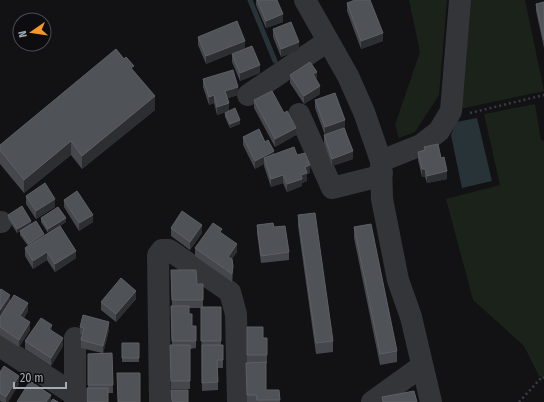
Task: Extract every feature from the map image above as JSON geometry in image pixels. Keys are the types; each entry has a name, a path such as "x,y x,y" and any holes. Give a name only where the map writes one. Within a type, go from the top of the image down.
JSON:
{"street":[{"path":"299,114 332,188 372,178 381,167 421,145 439,130 451,111 460,0"},
{"path":"312,2 328,41 348,76 364,112 381,167 382,199 398,280 411,317 431,402"},
{"path":"248,95 328,41"},
{"path":"160,402 158,255 162,250 169,250 230,292 236,314 238,402"},
{"path":"75,338 75,398"},
{"path":"0,346 75,398"},
{"path":"372,402 422,366"}],"path":[{"path":"451,111 463,115 544,95"},
{"path":"519,402 542,377 544,378"}],"shaded area":[{"path":"409,0 447,0 439,95 415,132 399,138 395,125 420,52"},
{"path":"467,0 525,0 544,91 460,109"},
{"path":"535,104 541,140 544,141 544,379 539,376 524,346 473,300 446,199 500,185 484,114"},
{"path":"477,118 492,181 462,188 451,135 456,122"}],"building":[{"path":"257,0 277,0 283,14 266,21"},
{"path":"355,0 370,0 383,33 361,41 347,3"},
{"path":"544,2 544,40 536,4"},
{"path":"237,21 245,41 206,56 198,37"},
{"path":"291,22 299,42 281,49 273,29"},
{"path":"252,46 260,65 240,73 232,54"},
{"path":"116,49 124,59 126,57 134,66 131,68 155,96 82,156 71,141 24,180 0,150 0,145"},
{"path":"310,62 317,72 313,74 320,86 304,96 290,75"},
{"path":"233,70 238,87 225,91 229,103 217,107 214,95 209,97 203,79"},
{"path":"272,91 284,113 287,111 296,128 275,139 254,100"},
{"path":"335,93 345,120 325,127 315,100"},
{"path":"235,108 240,120 230,124 225,113"},
{"path":"344,128 353,151 332,159 324,135"},
{"path":"259,129 265,142 268,140 274,151 255,161 243,137"},
{"path":"438,144 441,158 444,157 447,171 427,176 425,169 422,169 418,152 425,150 424,147"},
{"path":"294,147 297,155 305,153 310,165 305,167 307,173 301,175 302,179 287,184 283,175 271,179 264,158"},
{"path":"45,183 55,199 36,211 26,196"},
{"path":"77,191 93,215 79,223 64,200"},
{"path":"22,206 31,221 17,229 8,215"},
{"path":"58,207 66,218 48,229 41,218"},
{"path":"182,211 202,225 190,242 171,228"},
{"path":"315,213 333,341 316,343 298,215"},
{"path":"36,221 44,234 29,244 20,231"},
{"path":"213,223 222,229 220,232 237,244 228,257 232,259 232,274 195,248"},
{"path":"273,223 274,227 285,226 289,252 261,256 257,225"},
{"path":"371,224 397,351 380,354 354,227"},
{"path":"60,226 76,251 55,264 47,252 33,261 25,248"},
{"path":"171,270 196,270 197,284 203,284 203,300 172,300"},
{"path":"121,278 136,291 116,314 101,302"},
{"path":"1,289 10,295 0,310 0,290"},
{"path":"14,295 28,303 20,316 30,322 19,340 0,327 0,317"},
{"path":"171,306 189,306 189,314 192,314 192,326 196,326 196,341 172,341"},
{"path":"201,307 221,307 221,341 201,341"},
{"path":"83,315 109,322 103,346 81,340 84,328 80,327"},
{"path":"41,318 52,325 49,329 63,338 51,358 25,341"},
{"path":"247,327 263,327 263,338 267,338 267,355 247,355"},
{"path":"122,343 139,343 139,358 122,358"},
{"path":"170,345 190,345 190,381 171,381"},
{"path":"202,345 223,345 223,360 217,360 218,382 202,383"},
{"path":"112,353 113,385 88,385 88,354"},
{"path":"266,362 266,390 279,390 280,400 257,400 256,395 247,395 246,363"},
{"path":"4,366 19,376 6,397 0,393 0,372"},
{"path":"117,373 140,373 140,402 118,402"},
{"path":"30,381 51,395 46,402 17,402"},
{"path":"87,388 108,388 108,402 87,402"},
{"path":"171,390 188,390 188,402 172,402"},
{"path":"414,391 417,402 383,402 382,397"},
{"path":"53,399 58,402 51,402"}],"waterway":[{"path":"250,0 275,61"}]}
